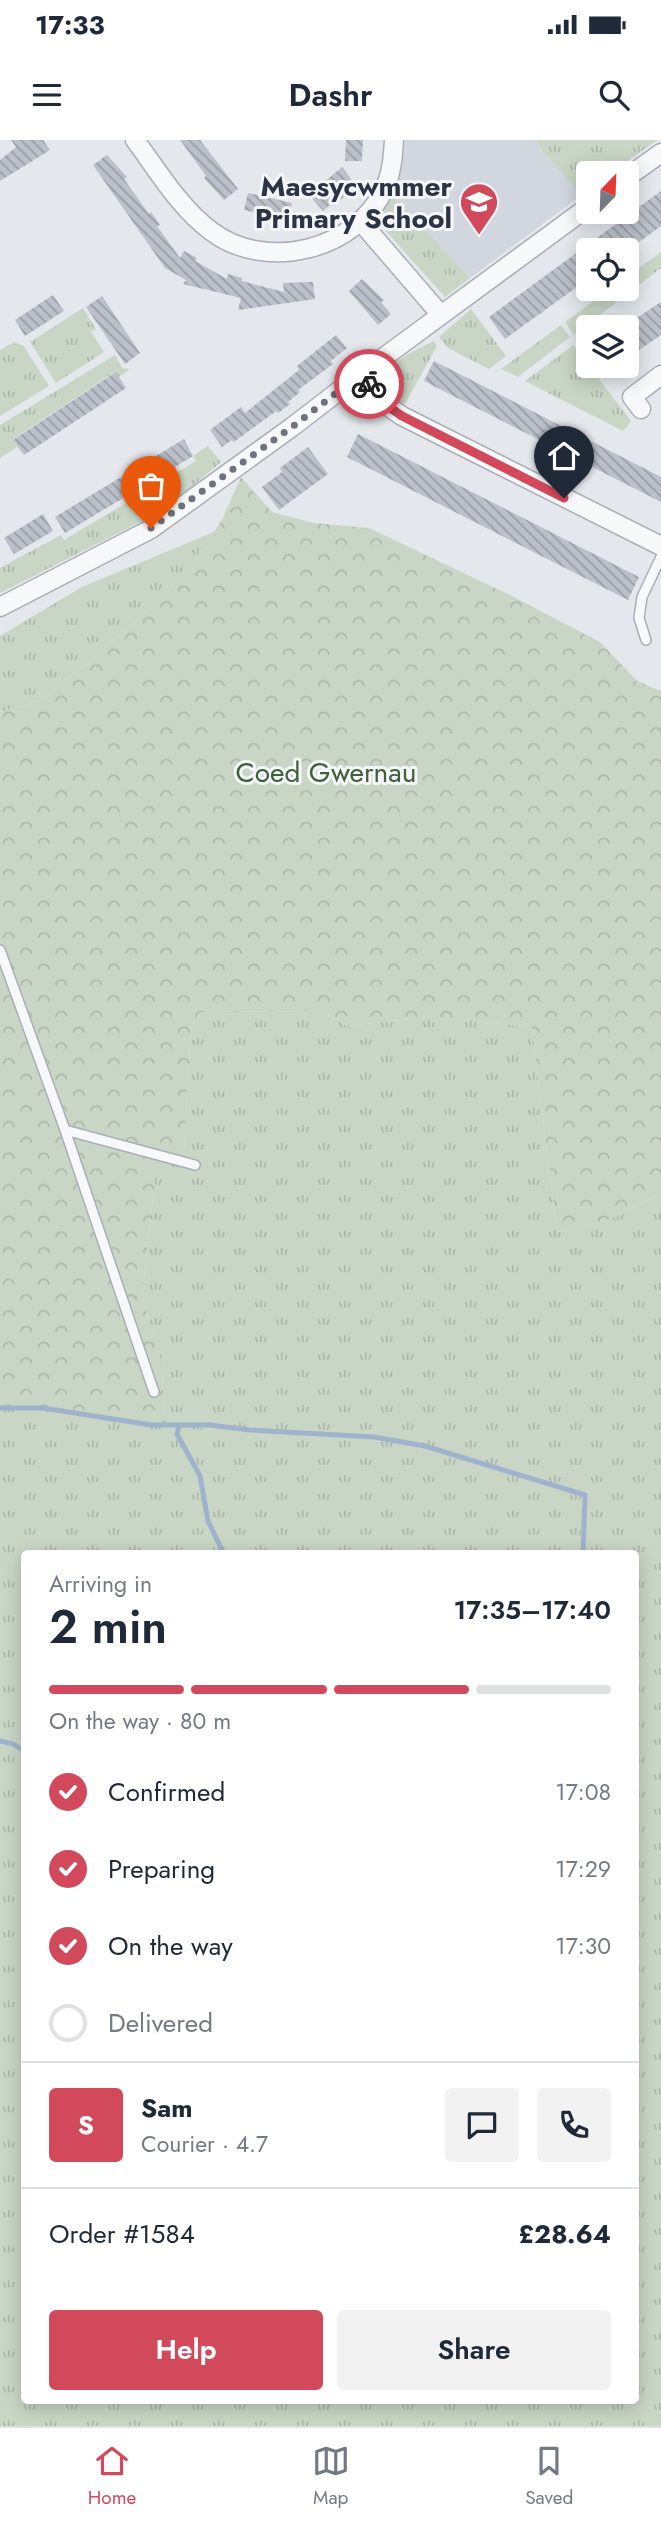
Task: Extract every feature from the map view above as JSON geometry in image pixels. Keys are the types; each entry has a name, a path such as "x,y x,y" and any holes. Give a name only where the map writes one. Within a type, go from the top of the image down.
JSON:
{"street":[{"path":"135,140 181,201 210,231 231,243 261,252 287,252 321,246 361,222 385,188 393,165 394,140"},
{"path":"639,169 661,153"},
{"path":"0,607 151,528 576,216"},
{"path":"361,222 441,314"},
{"path":"361,374 389,407 402,416 661,547"},
{"path":"641,409 632,397 661,375"}],"lane":[{"path":"646,640 639,618 642,597 661,557"},
{"path":"0,950 65,1130 154,1392"},
{"path":"65,1130 195,1165"}],"shaded area":[{"name":"Maesycwmmer Primary School","path":"405,140 657,140 628,161 576,161 576,199 470,278 393,195 402,169"}],"green space":[{"path":"537,140 657,140 628,161 576,161 576,188 541,149"},
{"path":"393,195 470,278 445,297 376,220"},
{"path":"661,252 661,268 639,285 639,268"},
{"path":"594,301 618,301 600,315 576,315 574,335 565,322"},
{"path":"83,308 96,329 91,332 104,352 56,383 30,342"},
{"path":"471,309 506,356 489,369 448,348 439,337"},
{"path":"561,325 570,337 518,377 501,369"},
{"path":"434,341 437,346 405,404 389,394 382,385 382,376 388,368"},
{"path":"14,342 24,346 49,386 0,416 0,350"},
{"path":"573,345 576,349 576,378 598,378 631,421 623,431 525,381"},
{"path":"115,355 123,369 129,370 119,377 115,372 22,433 13,440 17,447 0,458 0,425"},
{"path":"208,446 221,462 171,504 0,593 0,568 61,535 64,540 196,461 193,456"},
{"name":"Coed Gwernau","path":"241,477 272,512 314,523 369,528 510,595 600,642 637,681 661,691 661,1193 606,1221 557,1232 532,1027 429,1017 346,1026 325,1011 201,1012 191,1028 184,1151 156,1171 142,1296 161,1362 166,1426 43,1408 0,1408 0,712 39,701 159,601 196,559 222,520"},
{"path":"214,532 196,559 159,601 90,661 39,701 0,712 0,636 82,587"},
{"path":"325,1011 346,1026 429,1017 532,1027 557,1232 606,1221 661,1193 661,2426 0,2426 0,1408 43,1408 166,1425 161,1362 142,1296 156,1171 184,1151 191,1028 201,1012"}],"building":[{"path":"11,140 43,140 50,150 0,181 0,160 16,147"},
{"path":"180,140 200,140 238,189 224,200 204,178 206,176"},
{"path":"346,140 363,140 362,161 345,161"},
{"path":"107,155 127,177 124,179 149,214 151,212 156,219 160,225 157,226 180,258 184,251 197,258 195,261 227,279 228,274 242,278 242,281 284,292 283,283 313,282 315,299 238,310 241,298 183,284 186,280 165,268 93,165"},
{"path":"342,167 355,184 334,206 332,203 323,211 309,195"},
{"path":"661,191 661,226 639,242 639,238 597,238 616,224 639,224 639,207"},
{"path":"248,193 292,203 288,221 258,216 259,213 244,210"},
{"path":"576,253 576,288 505,339 489,317"},
{"path":"362,279 384,300 381,302 391,314 378,325 349,291"},
{"path":"53,295 64,311 25,336 15,320"},
{"path":"102,296 140,353 125,364 86,307"},
{"path":"661,302 661,335 639,350 639,316"},
{"path":"336,335 347,348 331,361 333,364 298,390 300,392 288,402 290,404 278,413 276,411 234,442 232,440 222,447 210,430 241,407 245,413 299,370 297,366"},
{"path":"434,361 661,477 661,502 424,381"},
{"path":"116,372 126,388 24,455 13,440"},
{"path":"358,434 639,577 628,600 347,457"},
{"path":"184,439 193,456 65,533 55,517"},
{"path":"308,447 328,474 279,510 262,487 282,472 280,468"},
{"path":"43,514 53,531 14,554 4,538"}],"waterway":[{"path":"0,1408 43,1408 151,1425 210,1425 374,1437 425,1446 585,1495 583,1550"},
{"path":"179,1426 177,1434 200,1476 208,1521 222,1550"},
{"path":"0,1741 21,1749"}],"way so far":[{"path":"151,528 361,374 369,384"}],"place":[{"name":"Maesycwmmer Primary School","path":"479,236"}],"route":[{"path":"369,384 389,407 402,416 564,498"}]}
